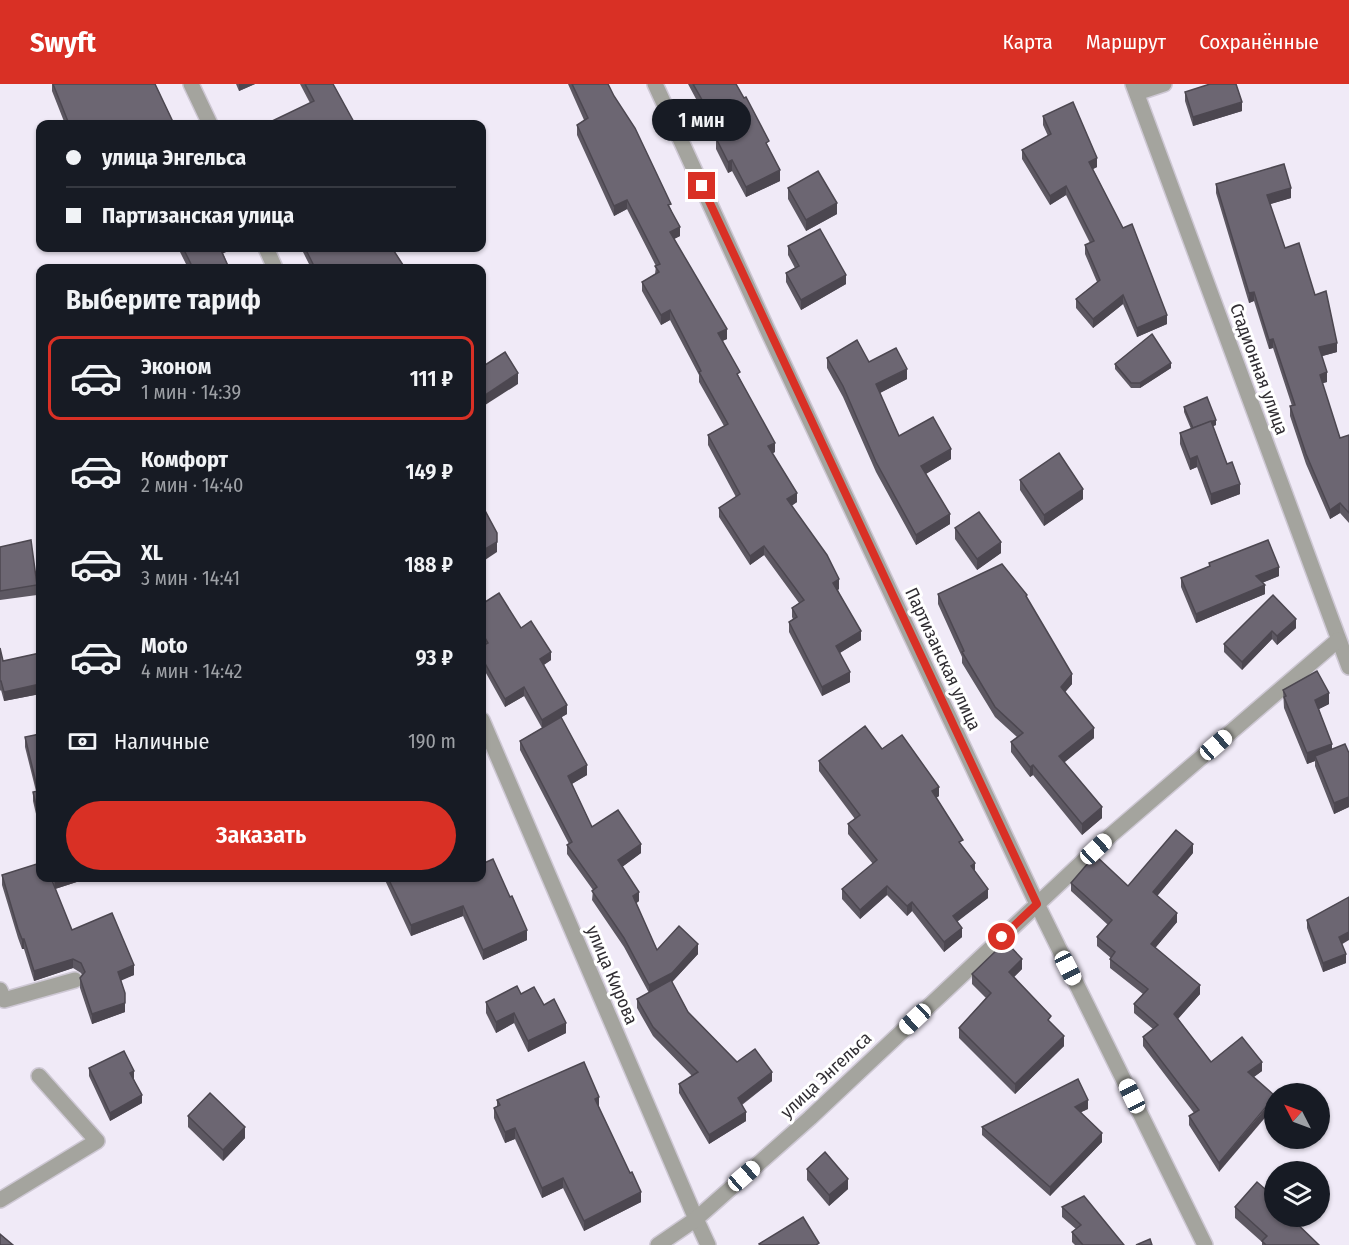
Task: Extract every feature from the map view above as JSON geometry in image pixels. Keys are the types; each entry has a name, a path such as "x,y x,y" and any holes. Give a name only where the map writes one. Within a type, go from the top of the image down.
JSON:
{"street":[{"path":"191,84 208,120"},
{"name":"Партизанская улица","path":"655,84 767,329 1037,904 1205,1245"},
{"path":"1135,89 1164,84"},
{"name":"Стадионная улица","path":"1135,89 1349,667"},
{"name":"улица Энгельса","path":"658,1245 696,1219 810,1118 1111,835 1338,640"},
{"name":"улица Кирова","path":"486,729 708,1245"},
{"path":"0,990 4,1000 75,980"},
{"path":"0,1200 97,1142 39,1076"}],"building":[{"path":"53,84 155,84 172,120 67,120"},
{"path":"305,84 333,84 353,120 274,120 314,101"},
{"path":"572,84 608,84 635,128 671,204 668,205 680,227 670,232 727,329 718,333 740,372 737,374 775,443 768,446 797,493 787,499 827,555 839,579 833,583 861,631 836,646 850,672 822,687 789,622 797,617 792,608 804,600 764,546 750,556 719,508 740,494 708,435 728,424 699,372 701,371 670,310 661,315 642,282 659,272 655,266 660,264 627,200 614,206 577,125 588,118"},
{"path":"693,84 736,84 744,98 746,97 769,141 766,143 780,170 746,187 732,160 728,162 716,138 722,135"},
{"path":"1210,84 1236,84 1242,102 1193,117 1185,92"},
{"path":"1073,102 1097,158 1089,162 1123,228 1132,224 1167,315 1137,328 1123,295 1093,319 1076,299 1100,280 1085,245 1094,241 1066,186 1050,196 1022,150 1051,134 1043,116"},
{"path":"1284,164 1291,188 1267,195 1285,248 1299,243 1315,295 1326,291 1337,343 1319,347 1327,372 1320,375 1340,438 1349,435 1349,513 1340,503 1330,510 1306,454 1290,406 1295,405 1273,339 1269,340 1254,292 1249,293 1216,184"},
{"path":"818,171 837,203 806,220 788,188"},
{"path":"820,229 846,275 801,300 786,273 799,266 788,246"},
{"path":"185,252 222,252 227,264 191,264"},
{"path":"307,252 395,252 402,264 313,264"},
{"path":"1152,334 1171,363 1140,383 1131,383 1115,364"},
{"path":"857,340 869,362 896,348 907,369 876,384 899,436 933,417 951,449 921,466 950,514 916,535 876,462 843,386 827,358"},
{"path":"505,352 518,373 486,394 486,364"},
{"path":"1207,397 1216,420 1193,428 1184,407"},
{"path":"1211,421 1227,464 1232,462 1240,484 1211,494 1197,456 1190,459 1180,433"},
{"path":"1059,453 1083,489 1044,515 1020,480"},
{"path":"486,512 497,533 497,542 486,549"},
{"path":"979,512 1001,542 977,559 955,528"},
{"path":"31,540 36,585 0,591 0,547"},
{"path":"1268,540 1279,567 1256,576 1265,585 1196,614 1181,578 1210,566 1209,563"},
{"path":"1002,564 1027,595 1072,674 1061,687 1094,728 1059,756 1102,807 1082,824 1033,765 1030,767 1011,742 1023,733 995,707 962,652 964,651 938,594"},
{"path":"499,593 521,628 531,621 551,652 540,659 567,705 542,720 524,687 505,699 486,665 486,644 488,643 486,640 486,601"},
{"path":"1273,595 1296,619 1277,636 1272,631 1242,662 1224,644"},
{"path":"0,648 3,661 36,654 36,685 4,692 0,681"},
{"path":"1317,671 1329,693 1315,700 1332,744 1307,753 1283,690"},
{"path":"561,717 587,765 568,776 592,827 618,810 641,844 618,860 639,892 633,896 657,950 679,926 698,944 672,973 649,985 624,938 592,891 597,887 567,845 572,842 520,741"},
{"path":"865,726 882,749 902,735 939,787 932,791 963,840 959,842 975,863 971,866 988,889 953,916 962,928 944,942 912,902 907,906 887,886 860,910 842,889 877,860 848,824 860,815 819,761"},
{"path":"36,735 36,783 25,737"},
{"path":"1345,744 1349,753 1349,797 1334,803 1315,756"},
{"path":"1176,830 1193,844 1153,892 1177,913 1151,944 1200,985 1174,1014 1211,1062 1242,1037 1262,1062 1248,1072 1264,1086 1264,1109 1219,1163 1189,1116 1199,1110 1143,1037 1158,1025 1134,1004 1148,989 1110,959 1115,952 1097,937 1112,920 1071,883 1095,855 1128,886"},
{"path":"493,859 527,930 483,950 463,906 411,925 390,882 486,882 486,862"},
{"path":"36,864 36,882 53,882 72,930 112,913 134,965 118,972 125,993 125,1003 92,1014 80,978 85,972 81,963 73,959 34,971 24,939 18,929 2,875"},
{"path":"1349,897 1349,932 1339,937 1346,954 1323,963 1307,920"},
{"path":"1001,946 1010,946 1022,959 1009,972 1051,1016 1048,1020 1064,1036 1015,1084 959,1028 991,993 972,974"},
{"path":"671,980 688,1012 737,1062 755,1049 772,1072 738,1098 746,1112 709,1135 679,1084 698,1072 653,1027 637,999"},
{"path":"517,986 521,994 534,987 544,1005 554,999 566,1023 528,1041 514,1013 496,1022 486,1002"},
{"path":"124,1051 134,1071 130,1073 142,1095 110,1113 89,1068"},
{"path":"584,1062 599,1097 595,1099 641,1192 584,1221 563,1178 542,1188 515,1128 505,1132 494,1108 500,1105 497,1100"},
{"path":"1078,1079 1088,1100 1075,1107 1102,1133 1050,1187 982,1127"},
{"path":"210,1093 245,1127 223,1150 188,1116"},
{"path":"825,1152 848,1179 829,1195 807,1169"},
{"path":"1257,1182 1264,1188 1264,1227 1300,1227 1319,1245 1266,1245 1262,1241 1267,1236 1235,1207"},
{"path":"1084,1196 1124,1245 1083,1245 1072,1232 1081,1225 1062,1207"},
{"path":"803,1217 819,1243 816,1245 759,1244"},
{"path":"0,1234 13,1245 0,1245"},
{"path":"1150,1239 1152,1245 1136,1245"}],"route":[{"path":"702,186 1037,904 1002,937"}]}
